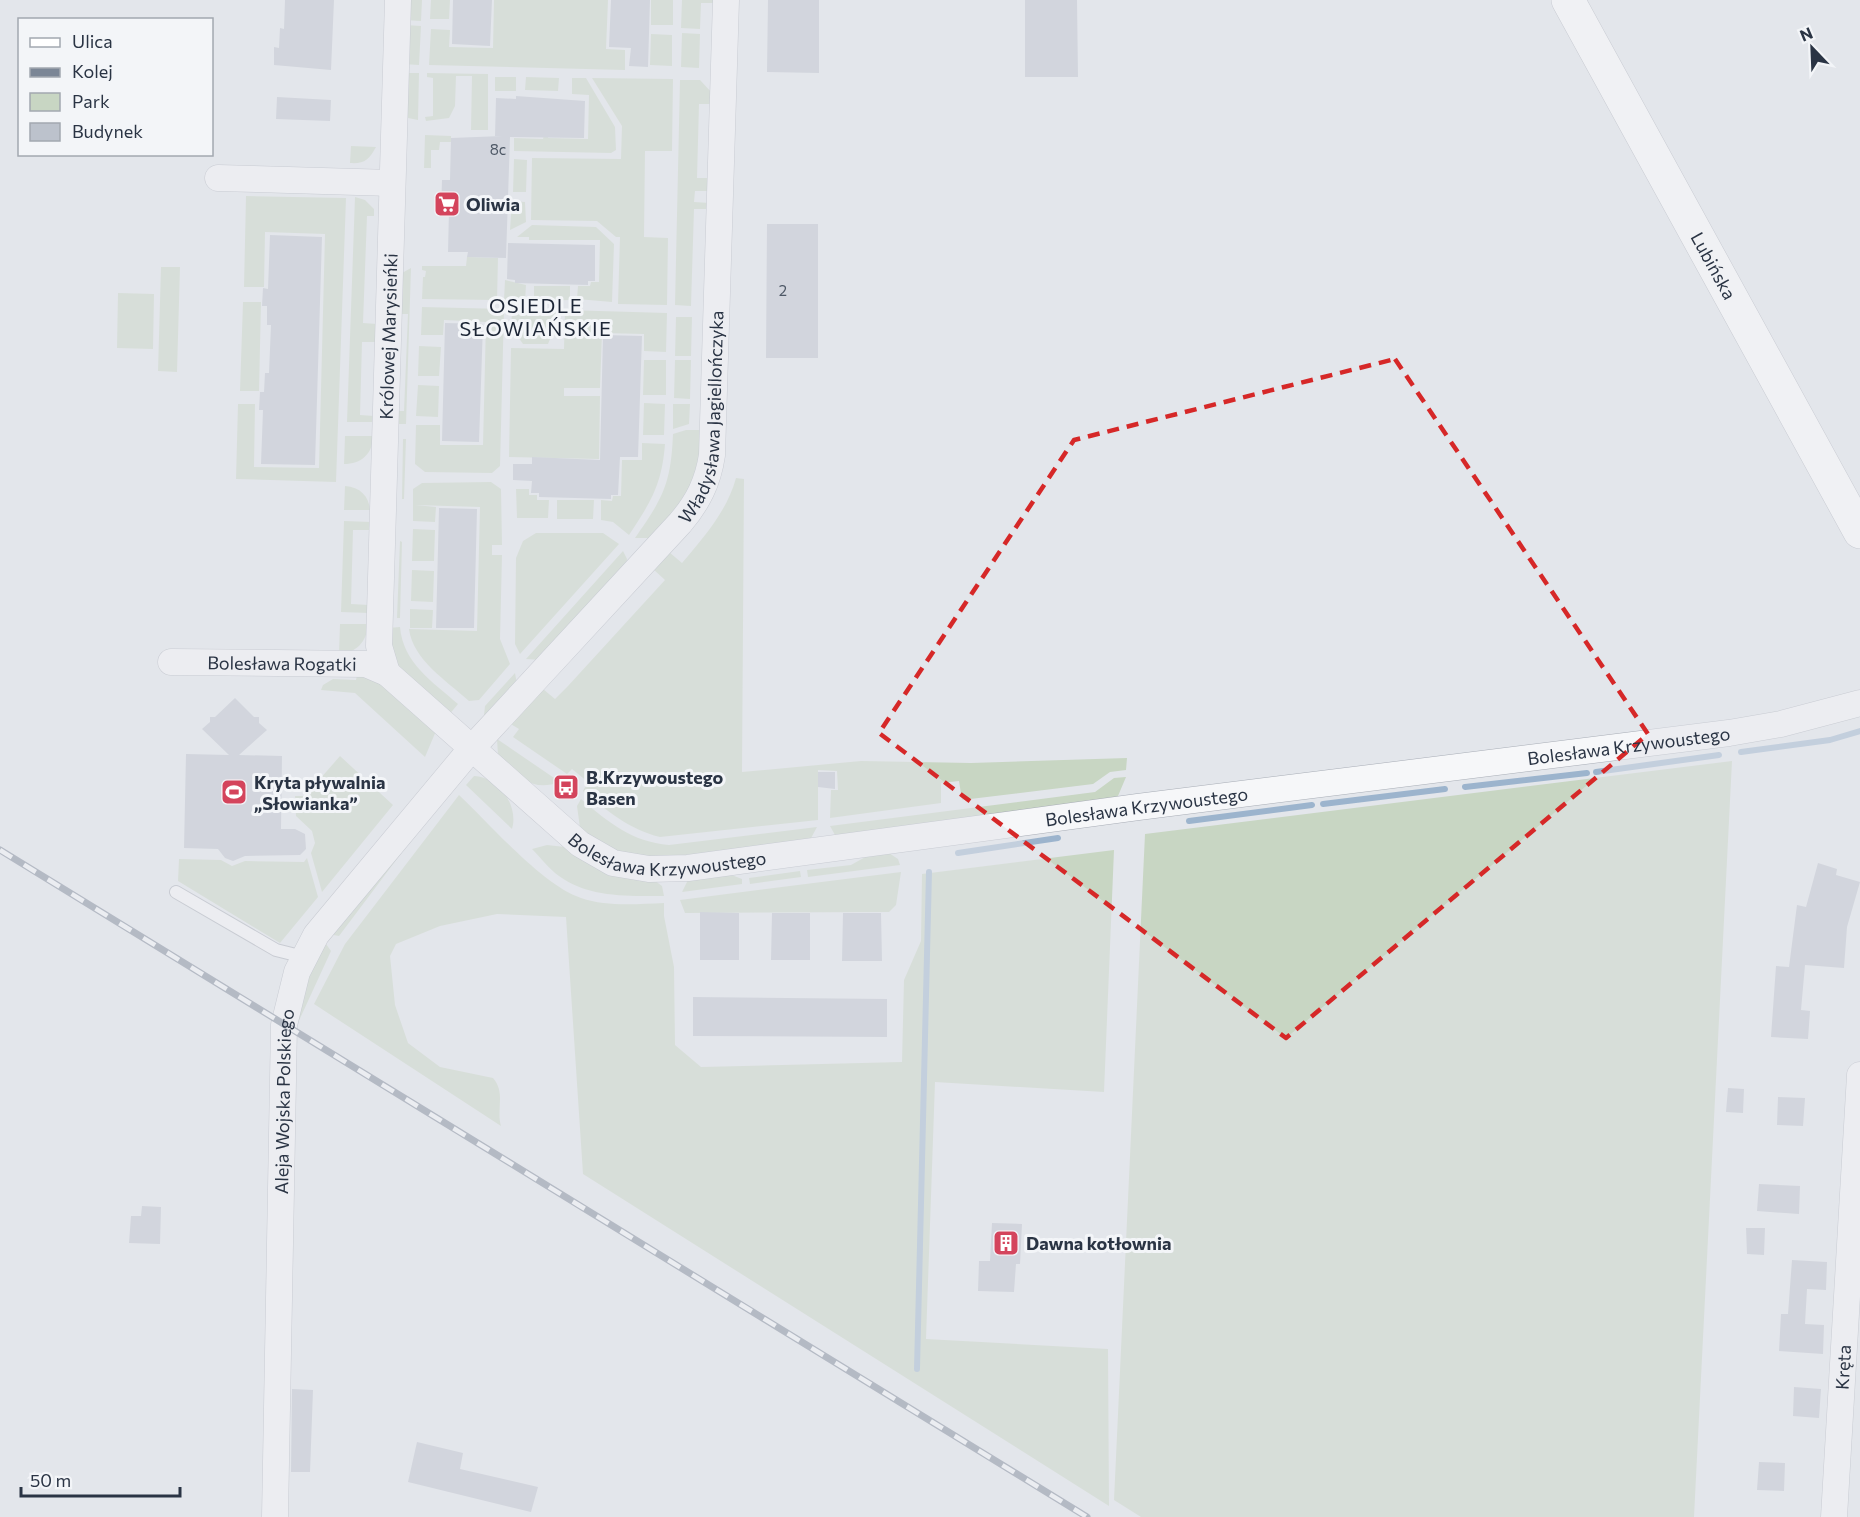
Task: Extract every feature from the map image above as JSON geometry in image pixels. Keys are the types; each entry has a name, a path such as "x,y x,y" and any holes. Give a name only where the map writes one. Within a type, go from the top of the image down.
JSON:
{"main road":[{"name":"Lubińska","path":"1568,0 1860,532"}],"street":[{"name":"Królowej Marysieńki","path":"387,673 379,646 398,0"},
{"name":"Władysława Jagiellończyka","path":"471,749 692,509 709,472 726,0"},
{"path":"218,178 392,183"},
{"name":"Bolesława Rogatki","path":"171,662 366,664 387,673 471,749"},
{"name":"Bolesława Krzywoustego","path":"471,749 580,844 613,863 649,869 669,869 1729,733 1781,724 1860,703"},
{"name":"Aleja Wojska Polskiego","path":"275,1517 284,1025 304,957 316,935 471,749"},
{"name":"Kręta","path":"1834,1517 1860,1075"}],"lane":[{"path":"176,892 276,950 304,957"}],"highlighted area":[{"path":"1395,359 1648,734 1286,1038 879,733 1074,440"}],"green space":[{"path":"405,0 422,0 421,21 404,20"},
{"path":"431,0 450,0 449,19 430,19"},
{"path":"494,0 608,0 606,49 625,50 625,70 429,65 431,29 450,30 449,47 493,48"},
{"path":"651,0 673,0 673,25 651,25"},
{"path":"682,0 716,0 716,3 701,3 700,29 681,28"},
{"path":"405,25 421,26 419,65 403,64"},
{"path":"682,33 700,34 699,68 681,67"},
{"path":"651,34 672,35 672,66 650,65"},
{"path":"404,73 419,73 418,120 408,118 403,109"},
{"path":"427,73 488,74 488,130 471,130 472,76 456,76 455,106 449,118 426,121 425,117 433,116 433,78 427,77"},
{"path":"495,77 516,77 516,91 495,91"},
{"path":"526,77 559,78 558,91 525,90"},
{"path":"572,78 586,78 615,127 616,150 611,153 514,151 514,138 543,139 544,135 548,135 548,138 588,139 589,95 572,94"},
{"path":"592,78 673,79 672,151 645,151 644,237 668,238 667,305 618,304 620,237 616,237 597,221 531,220 532,158 621,159 622,126"},
{"path":"680,80 700,80 713,94 713,104 699,104 697,178 711,178 711,191 695,191 694,202 710,203 710,209 694,209 691,306 675,305"},
{"path":"425,135 451,136 451,142 440,142 439,150 431,150 431,168 424,168"},
{"path":"351,146 376,147 366,160 350,163"},
{"path":"514,159 527,160 526,192 513,192"},
{"path":"246,196 346,198 336,482 236,479 238,404 255,404 254,467 319,468 325,234 265,232 264,287 244,287"},
{"path":"355,197 365,200 374,209 374,216 367,216 363,323 377,324 376,342 362,342 360,415 374,416 374,422 347,422"},
{"path":"512,201 525,202 526,222 510,230"},
{"path":"532,225 596,227 614,244 612,302 577,299 578,286 590,286 591,282 599,282 600,240 529,240 529,237 517,237"},
{"path":"467,257 498,258 497,300 422,299 423,277 426,271 422,270 422,266 466,266"},
{"path":"161,267 180,267 177,372 158,371"},
{"path":"411,268 406,424 393,424 393,411 404,411 408,314 398,314 402,273"},
{"path":"505,280 526,285 525,301 504,300"},
{"path":"534,286 570,286 570,300 534,301"},
{"path":"118,293 154,294 153,349 117,348"},
{"path":"243,302 261,302 259,391 240,391"},
{"path":"422,307 504,309 500,466 492,473 425,472 415,464 416,425 440,425 440,445 483,445 486,322 444,320 443,335 421,335"},
{"path":"512,309 560,311 559,335 552,334 548,344 523,344 516,334 511,334"},
{"path":"565,310 667,313 666,352 644,351 644,334 602,333 600,388 564,388 564,396 600,396 599,459 509,457 511,348 564,349"},
{"path":"676,317 692,317 691,356 675,356"},
{"path":"419,346 441,347 439,376 418,376"},
{"path":"644,360 666,360 666,395 643,395"},
{"path":"675,360 691,360 690,399 674,398"},
{"path":"418,385 439,386 438,417 416,416"},
{"path":"644,403 665,404 664,435 643,435"},
{"path":"673,404 690,404 689,424 673,429"},
{"path":"686,430 704,430 704,456 677,512 650,538 635,538 664,490 670,466 673,434"},
{"path":"345,436 373,436 371,448 365,457 350,464 344,464"},
{"path":"403,439 406,439 404,499 402,499"},
{"path":"642,443 665,444 658,482 629,535 613,522 601,520 601,500 612,501 613,496 621,496 622,460 642,460"},
{"path":"736,478 744,479 742,772 861,761 971,763 1127,758 1126,770 1110,772 1093,784 962,800 959,781 941,783 941,803 830,818 831,790 838,790 837,771 818,770 818,820 660,837 628,824 610,812 583,791 588,782 572,769 567,774 513,737 519,729 509,723 543,689 555,699 568,686 665,580 653,569 669,552 682,563 721,513"},
{"path":"491,482 501,489 502,545 492,545 492,555 502,555 500,639 510,664 479,700 469,701 441,678 424,660 417,651 409,629 477,631 480,507 415,505 436,507 435,522 413,521 413,489 422,483"},
{"path":"345,486 363,493 368,500 370,510 344,510"},
{"path":"516,489 529,489 529,495 537,495 537,500 549,500 548,518 517,518"},
{"path":"557,500 594,500 593,519 557,519"},
{"path":"344,521 371,522 371,530 353,530 351,604 369,605 369,613 341,612"},
{"path":"413,529 435,530 434,561 412,561"},
{"path":"536,533 603,533 619,544 520,654 515,644 516,558 523,541"},
{"path":"400,541 402,542 400,618 397,618"},
{"path":"623,551 627,559 626,568 542,660 526,659"},
{"path":"412,570 434,571 433,602 411,601"},
{"path":"410,609 433,610 432,628 410,628"},
{"path":"340,624 368,624 360,645 351,651 339,654"},
{"path":"400,627 402,640 413,661 429,679 458,704 448,716 396,668 388,628"},
{"path":"515,673 517,684 487,718 484,715 485,706"},
{"path":"357,675 378,682 436,731 425,757 355,693 321,690 323,685 333,679 356,680"},
{"path":"497,739 560,782 540,785 525,780 498,755"},
{"path":"340,756 393,805 322,892 311,853 315,843 312,831 296,816 295,796 305,796"},
{"path":"1732,761 1694,1517 1141,1517 1114,1500 1145,834"},
{"path":"474,776 491,781 505,794 513,811 512,829 466,785"},
{"path":"1126,777 1118,796 1113,801 835,835 830,826 1095,792 1114,778"},
{"path":"459,795 534,868 566,891 601,903 664,903 664,916 674,967 675,1045 701,1067 902,1062 904,980 921,941 922,874 1114,850 1104,1092 935,1082 926,1339 1108,1349 1109,1506 583,1174 566,917 497,914 440,926 396,944 390,956 395,1005 408,1043 440,1067 493,1078 500,1095 501,1126 314,1004 345,944"},
{"path":"581,799 621,830 643,840 669,845 817,827 810,840 676,859 645,860 600,846 580,828 577,806"},
{"path":"418,831 339,936 328,934"},
{"path":"547,845 565,847 582,858 654,880 662,886 664,896 610,894 596,892 571,883 548,867 532,849"},
{"path":"889,853 898,859 900,865 808,877 807,870 851,865 867,856"},
{"path":"307,858 318,897 280,943 178,881 179,859 221,860 232,866 245,861 304,862"},
{"path":"800,871 801,877 750,884 749,878"},
{"path":"901,872 896,905 889,912 685,913 680,900"},
{"path":"729,874 742,879 742,884 682,892 689,878"},
{"path":"324,941 331,951 297,1025 307,976"}],"building":[{"path":"285,0 334,0 331,70 274,65 274,47 279,48 280,28 284,29"},
{"path":"453,0 492,0 490,46 452,44"},
{"path":"611,0 650,0 648,67 629,66 631,48 609,47"},
{"path":"768,0 819,0 819,73 767,72"},
{"path":"1025,0 1077,0 1078,77 1025,77"},
{"path":"516,96 585,101 584,138 510,137 506,258 467,257 468,252 448,252 449,210 441,210 442,180 450,180 451,138 502,136 495,136 496,98 516,99"},
{"path":"277,97 331,100 330,121 276,119"},
{"path":"767,224 818,224 818,358 766,358"},
{"path":"270,235 322,237 315,465 261,464 263,410 259,410 260,392 264,392 265,373 269,373 271,325 267,325 267,306 262,306 263,288 268,289"},
{"path":"508,243 595,245 595,281 588,281 588,285 515,283 515,280 507,279"},
{"path":"445,323 483,324 479,442 442,441"},
{"path":"603,335 642,336 638,457 620,457 618,495 611,495 611,499 539,497 539,493 531,493 532,481 513,480 513,464 532,464 532,457 600,460"},
{"path":"439,508 477,509 474,628 436,628"},
{"name":"Kryta pływalnia „Słowianka”","path":"235,698 254,717 259,717 259,723 267,730 239,755 282,756 281,829 295,829 305,834 306,849 300,855 245,856 233,861 225,858 218,849 184,848 186,754 229,755 202,729 210,722 210,717 215,717"},
{"path":"818,772 835,772 835,789 818,787"},
{"path":"1818,863 1837,869 1836,875 1860,882 1847,927 1844,968 1805,965 1801,1010 1810,1011 1808,1039 1771,1037 1776,966 1789,967 1797,905 1806,907"},
{"path":"700,912 739,913 739,960 700,960"},
{"path":"772,913 810,913 810,960 771,960"},
{"path":"843,913 881,913 882,961 842,961"},
{"path":"693,997 887,999 887,1037 693,1036"},
{"path":"1728,1088 1744,1089 1743,1113 1726,1112"},
{"path":"1778,1097 1805,1098 1803,1126 1777,1125"},
{"path":"1759,1184 1800,1186 1799,1214 1757,1211"},
{"path":"142,1206 161,1207 160,1244 129,1243 131,1216 141,1216"},
{"name":"Dawna kotłownia","path":"992,1223 1022,1224 1020,1264 1016,1264 1014,1292 978,1291 979,1261 990,1261"},
{"path":"1746,1228 1765,1228 1764,1255 1747,1254"},
{"path":"1792,1260 1827,1262 1826,1290 1807,1289 1805,1324 1824,1325 1823,1354 1779,1351 1781,1314 1788,1314"},
{"path":"1794,1387 1821,1389 1819,1418 1793,1416"},
{"path":"292,1389 313,1390 310,1472 291,1472"},
{"path":"417,1442 463,1453 460,1469 538,1487 531,1512 408,1482"},
{"path":"1759,1462 1785,1463 1784,1491 1757,1490"}],"waterway":[{"path":"1741,752 1830,740 1860,731"},
{"path":"1596,772 1719,755"},
{"path":"1465,787 1587,773"},
{"path":"1323,804 1445,789"},
{"path":"1189,821 1312,805"},
{"path":"958,853 1058,838"},
{"path":"917,1369 929,872"}],"railway":[{"path":"0,850 1087,1517"}],"place":[{"name":"Oliwia","path":"447,204"},
{"name":"B.Krzywoustego Basen","path":"566,787"},
{"name":"Kryta pływalnia „Słowianka”","path":"234,792"},
{"name":"Dawna kotłownia","path":"1006,1243"}],"district":[{"name":"OSIEDLE SŁOWIAŃSKIE","path":"536,316"}]}
